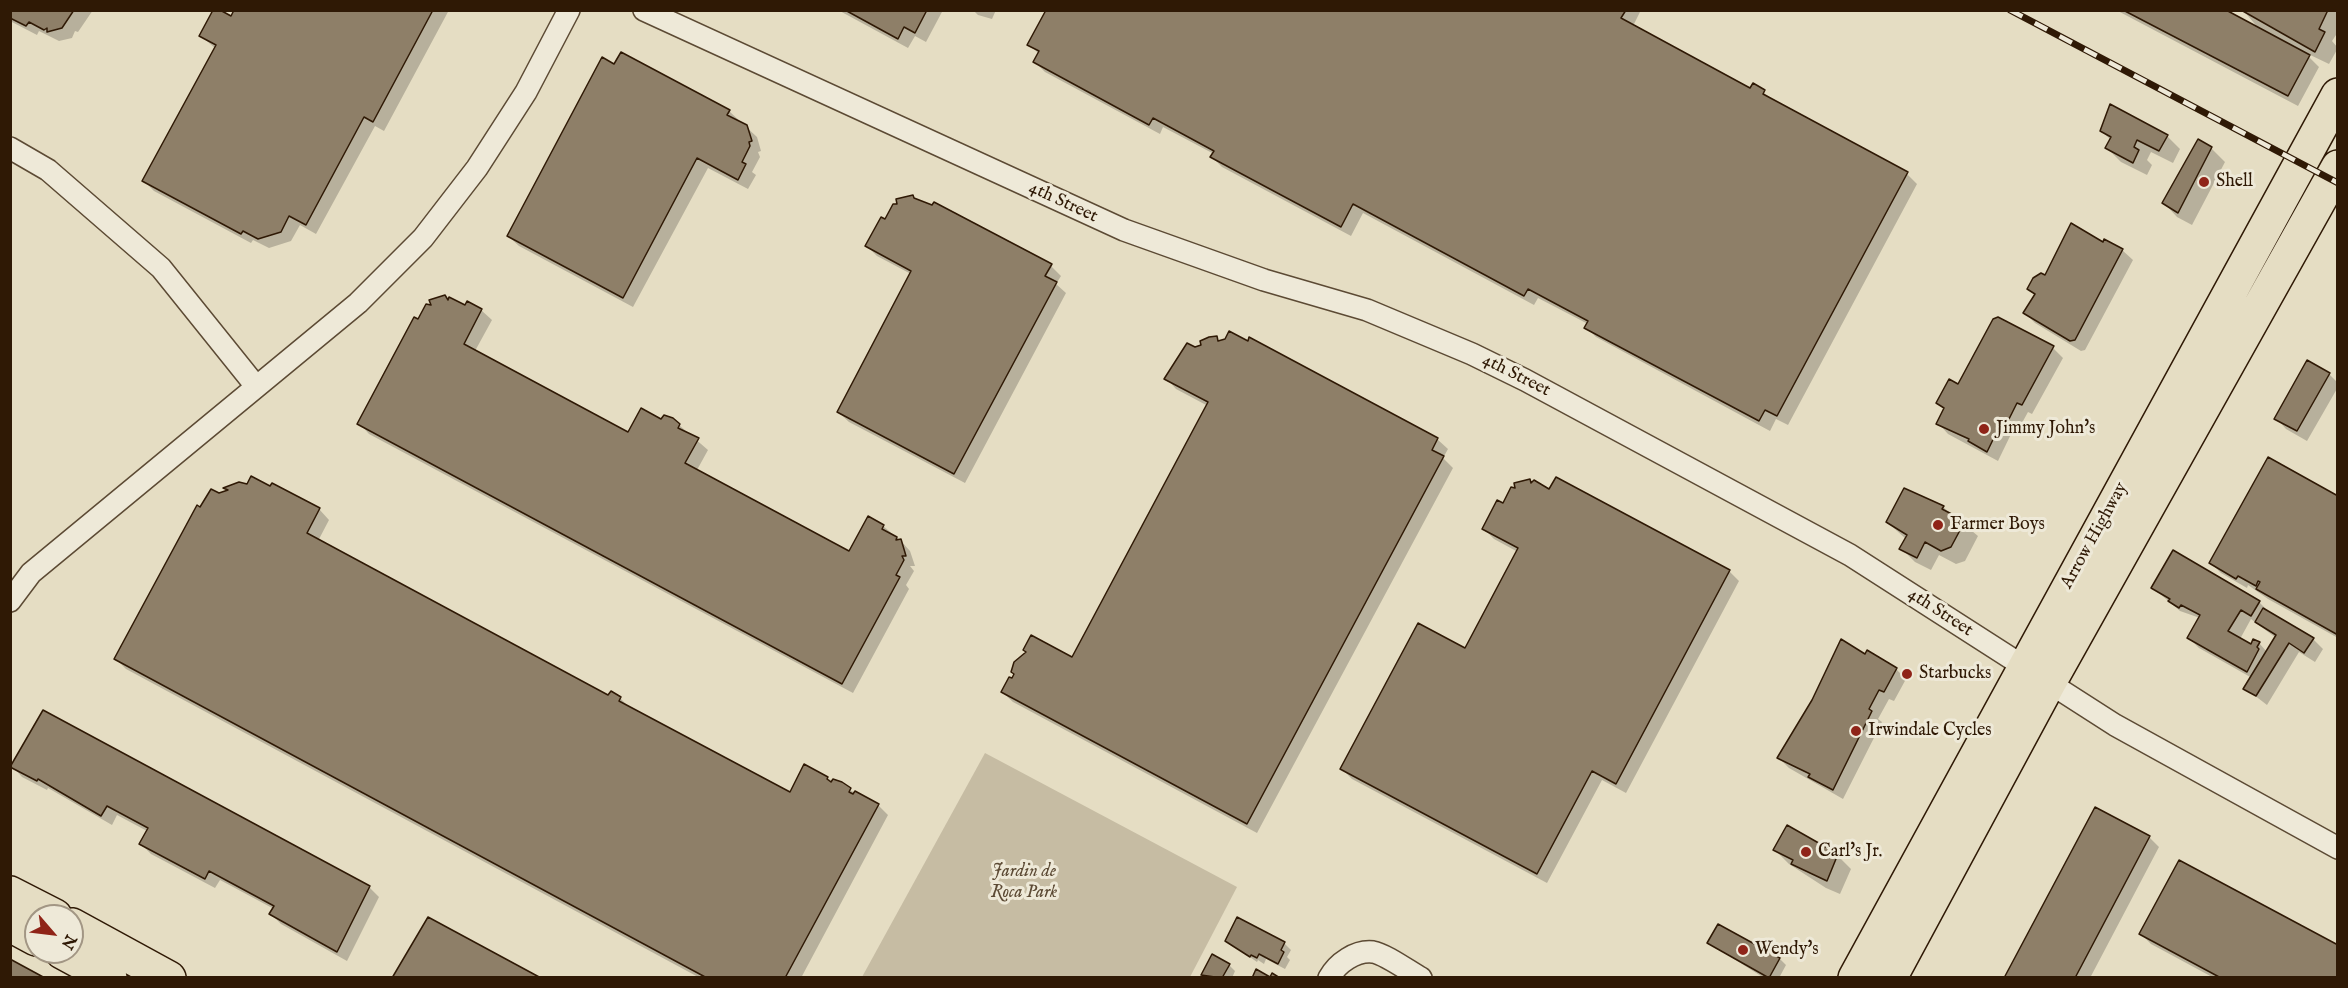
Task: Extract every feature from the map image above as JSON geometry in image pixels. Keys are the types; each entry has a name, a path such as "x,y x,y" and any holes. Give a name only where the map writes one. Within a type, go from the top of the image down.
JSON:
{"main road":[{"name":"Arrow Highway","path":"1890,978 2036,675 2337,95"},
{"name":"Arrow Highway","path":"1855,978 2337,167"},
{"path":"10,892 32,904"},
{"path":"10,925 24,933"},
{"path":"84,940 109,970"},
{"path":"84,960 109,970 169,978"}],"street":[{"path":"10,601 31,573 255,385 358,303 423,238 477,168 526,92 569,10"},
{"name":"4th Street","path":"644,10 1124,230 1209,262 1367,310 1472,354 1850,555 2115,725 2337,848"},
{"path":"10,148 48,170 161,268 255,385"},
{"path":"1332,972 1352,956 1374,952 1421,978"}],"green space":[{"name":"Jardin de Roca Park","path":"985,753 1237,887 1190,977 862,977"}],"building":[{"path":"10,10 74,10 62,28 47,32 47,28 44,30 29,22 26,26 10,18"},
{"path":"213,10 220,10 231,16 234,10 433,10 373,122 364,117 306,225 289,216 281,232 258,239 243,231 241,234 142,181 216,45 199,36"},
{"path":"845,10 927,10 915,33 904,27 898,39"},
{"path":"1046,10 1626,10 1621,18 1750,88 1753,83 1765,90 1763,94 1908,172 1777,416 1765,410 1759,421 1584,328 1588,321 1528,289 1524,296 1353,204 1341,227 1210,157 1214,151 1153,118 1149,125 1033,62 1039,51 1027,45"},
{"path":"2123,10 2226,10 2310,55 2288,96"},
{"path":"2241,10 2328,10 2319,29 2325,32 2315,52"},
{"path":"621,52 730,110 727,115 747,125 752,141 749,142 750,146 742,162 746,164 738,180 697,158 623,298 507,236 602,57 614,64"},
{"path":"2110,104 2168,135 2159,151 2137,140 2134,147 2139,150 2133,163 2105,148 2111,137 2100,131"},
{"path":"2198,139 2212,147 2178,213 2162,203"},
{"path":"913,195 914,198 932,205 934,202 1052,264 1045,276 1057,282 954,474 837,412 911,271 865,246 881,217 885,219 893,204 897,204 896,199"},
{"path":"2071,223 2103,242 2104,239 2123,249 2075,340 2070,341 2023,313 2035,294 2027,289 2033,278 2041,273 2045,275"},
{"path":"445,295 448,300 449,297 465,305 467,301 482,309 464,344 628,432 641,408 661,419 664,415 673,418 680,424 678,428 699,438 685,463 849,551 868,516 884,525 882,529 897,537 896,540 901,539 906,556 902,556 904,560 896,575 900,577 842,684 357,424 414,317 418,319 426,304 431,305 429,300"},
{"path":"1998,317 2054,346 2022,405 2017,403 2007,423 2002,421 1987,452 1968,441 1969,439 1936,424 1944,408 1936,403 1949,379 1958,384 1993,319"},
{"path":"1229,331 1248,341 1249,337 1438,438 1432,450 1444,456 1247,824 1001,692 1009,677 1012,678 1014,674 1011,672 1014,662 1026,652 1023,650 1031,635 1072,657 1208,402 1164,379 1187,343 1195,347 1201,345 1200,341 1209,337 1217,336 1218,341 1225,339"},
{"path":"2307,360 2330,373 2297,431 2274,419"},
{"path":"2268,457 2338,496 2338,635 2256,589 2260,582 2258,581 2256,586 2238,576 2236,579 2209,563"},
{"path":"251,476 270,486 272,483 320,508 307,533 608,695 611,691 621,697 619,701 790,792 804,764 828,777 827,779 831,782 833,779 842,782 851,788 849,792 853,794 855,791 879,804 785,978 707,978 114,659 197,505 200,507 211,489 219,493 228,490 223,488 239,482 247,484"},
{"path":"1556,477 1730,570 1616,784 1592,771 1537,874 1340,769 1418,623 1465,648 1518,548 1482,529 1497,500 1503,503 1511,487 1515,488 1514,483 1530,479 1531,483 1534,480 1549,489"},
{"path":"1904,488 1944,506 1942,509 1965,521 1951,547 1941,551 1925,542 1917,558 1899,549 1907,535 1886,522"},
{"path":"2173,550 2260,601 2251,616 2241,610 2228,631 2251,644 2253,639 2260,642 2257,647 2259,649 2247,672 2187,638 2200,615 2181,605 2179,608 2168,601 2170,599 2151,588"},
{"path":"2263,608 2314,638 2304,653 2289,643 2256,696 2243,689 2276,635 2255,622"},
{"path":"1841,639 1865,654 1867,650 1897,668 1884,692 1879,690 1869,709 1872,711 1833,790 1808,777 1810,774 1777,758 1812,700"},
{"path":"43,710 370,886 337,952 269,914 274,906 209,871 205,879 139,844 148,828 107,806 101,816 38,779 37,781 10,767"},
{"path":"2095,807 2150,836 2075,978 2004,978"},
{"name":"Carl's Jr.","path":"1787,825 1838,854 1827,881 1791,864 1793,860 1773,850"},
{"path":"2179,860 2338,945 2338,978 2221,978 2139,934"},
{"path":"428,917 541,978 392,978"},
{"path":"1237,917 1285,942 1281,950 1284,952 1278,964 1259,954 1257,958 1251,955 1250,957 1225,941"},
{"name":"Wendy's","path":"1718,924 1780,958 1769,978 1707,943"},
{"path":"1212,954 1230,964 1222,978 1201,975"},
{"path":"10,959 45,978 10,978"},
{"path":"1256,969 1270,977 1272,973 1280,978 1252,978"}],"railway":[{"path":"2010,10 2338,183"}],"place":[{"name":"Shell","path":"2204,182"},
{"name":"Jimmy John's","path":"1984,429"},
{"name":"Farmer Boys","path":"1938,525"},
{"name":"Starbucks","path":"1907,674"},
{"name":"Irwindale Cycles","path":"1856,731"},
{"name":"Carl's Jr.","path":"1806,852"},
{"name":"Wendy's","path":"1743,950"}]}
